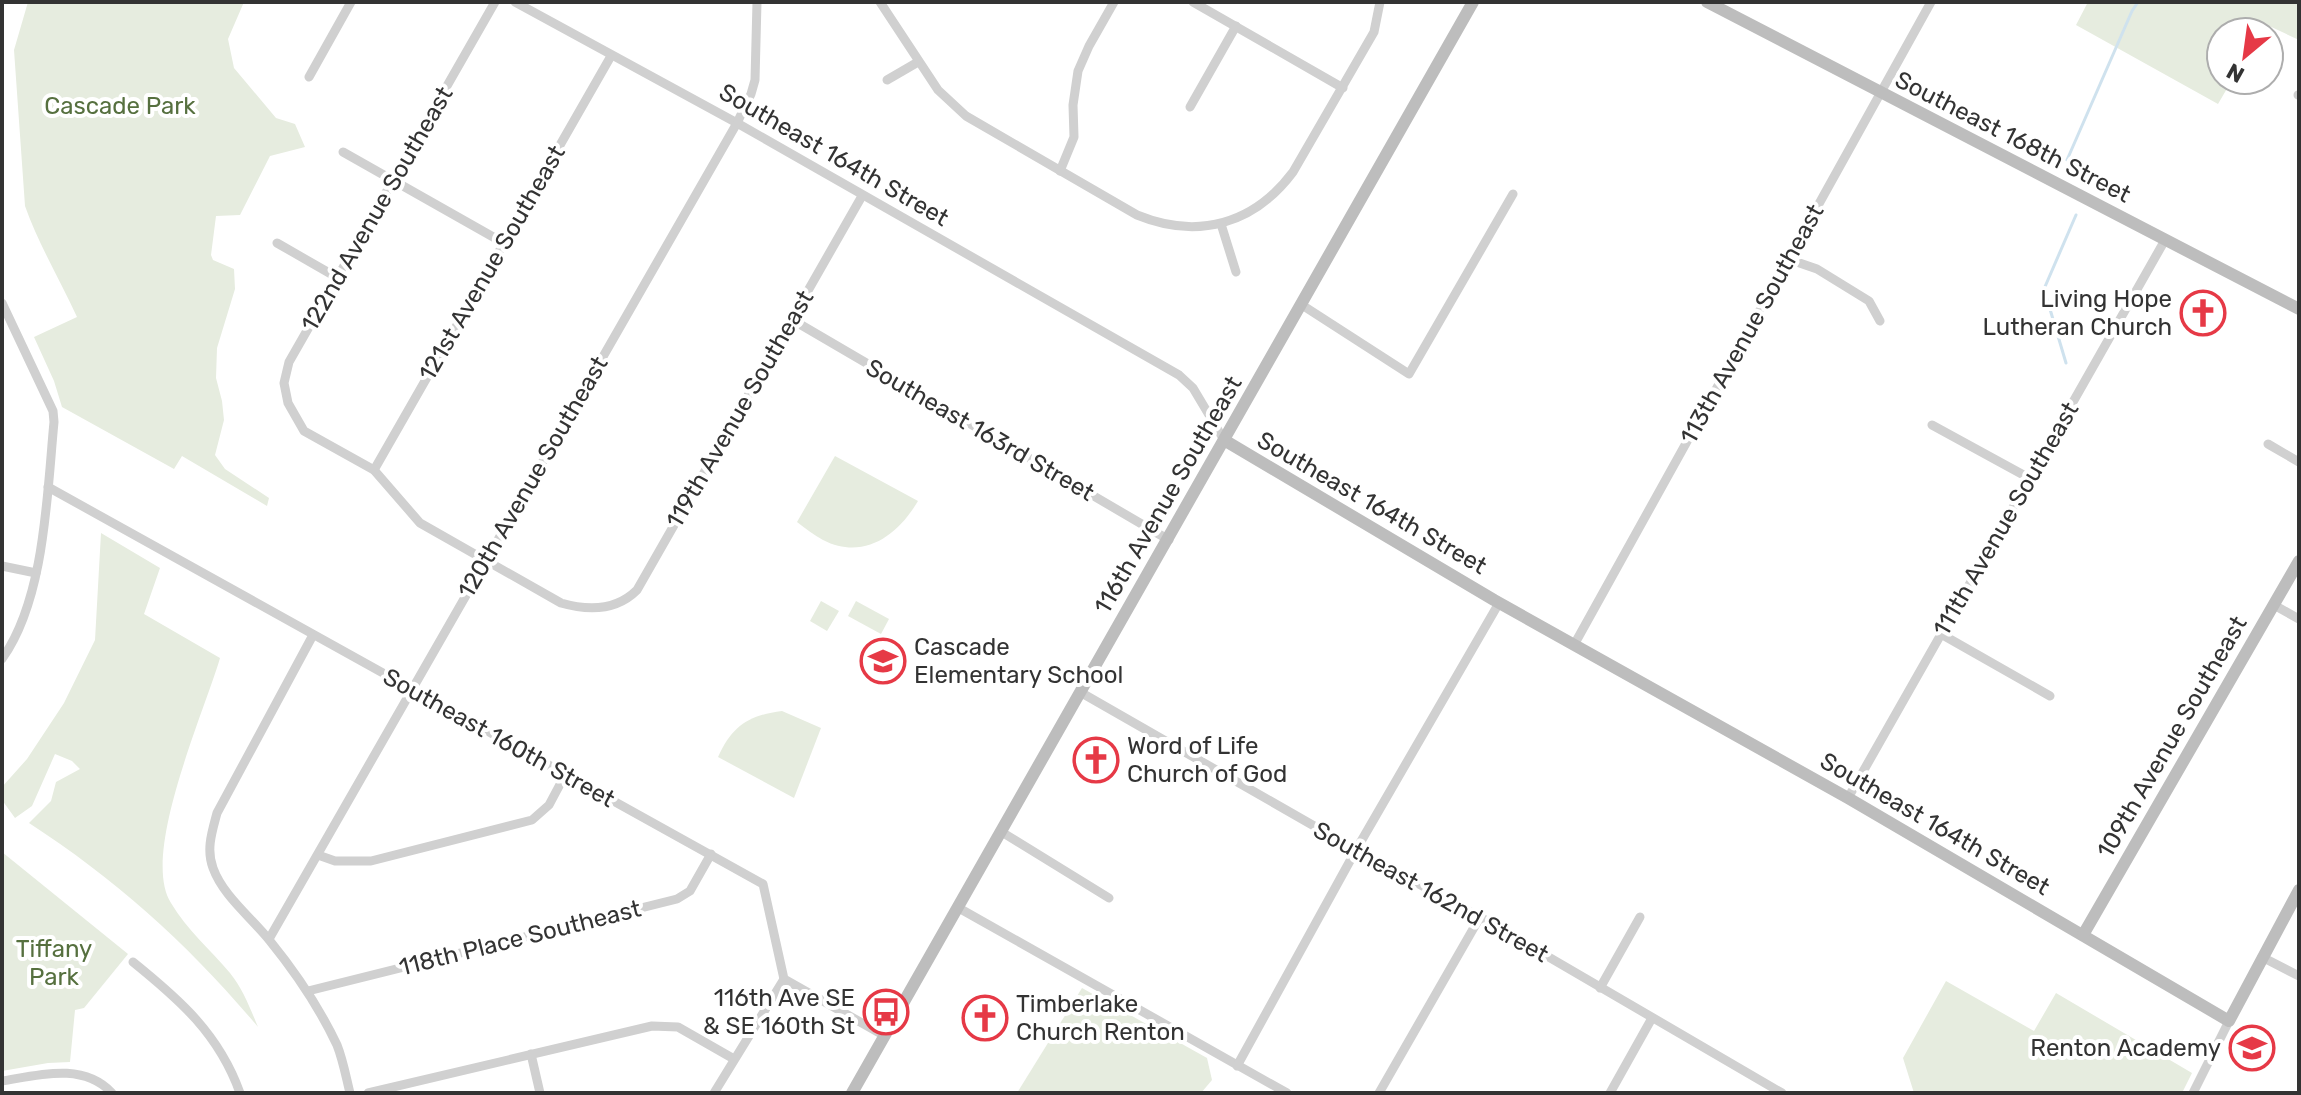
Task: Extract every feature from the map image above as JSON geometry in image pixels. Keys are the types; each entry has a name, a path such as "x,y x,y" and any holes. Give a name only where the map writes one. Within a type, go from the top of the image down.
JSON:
{"street":[{"path":"309,77 351,2"},
{"name":"122nd Avenue Southeast","path":"374,470 304,431 288,403 284,383 289,362 495,2"},
{"name":"Southeast 164th Street","path":"515,2 737,123 1179,375 1193,388 1224,440 1499,603 1848,798 2229,1021"},
{"name":"120th Avenue Southeast","path":"269,939 737,123 755,80 757,2"},
{"path":"880,2 938,90 966,116 1152,221 1188,227 1221,224 1250,212 1281,188 1374,32 1380,2"},
{"path":"1060,171 1074,137 1073,105 1078,71 1114,2"},
{"path":"1193,2 1343,88"},
{"name":"116th Avenue Southeast","path":"852,1093 1473,2"},
{"name":"Southeast 168th Street","path":"1707,2 2299,309"},
{"name":"113th Avenue Southeast","path":"1574,645 1931,2"},
{"path":"1190,107 1236,26"},
{"name":"121st Avenue Southeast","path":"374,470 611,56"},
{"path":"887,80 918,62"},
{"path":"343,152 502,242"},
{"path":"1302,305 1409,374 1513,194"},
{"name":"119th Avenue Southeast","path":"485,560 561,603 577,608 604,608 628,599 637,590 862,196"},
{"path":"1221,224 1236,272"},
{"name":"111th Avenue Southeast","path":"1848,798 2165,240"},
{"path":"277,243 338,278"},
{"path":"1788,259 1817,269 1869,301 1880,321"},
{"path":"2,303 53,411 48,487 36,573 23,618 2,659"},
{"name":"Southeast 163rd Street","path":"791,319 1169,540"},
{"path":"1932,425 2029,478"},
{"path":"2268,444 2299,462"},
{"path":"374,470 420,523 485,560"},
{"name":"Southeast 160th Street","path":"48,487 763,884 784,979"},
{"name":"109th Avenue Southeast","path":"2083,935 2299,561"},
{"path":"2,566 36,573"},
{"path":"1237,1066 1356,850 1499,603"},
{"path":"2274,605 2299,619"},
{"path":"1941,634 2050,696"},
{"path":"313,635 217,813 209,856 214,872 224,887 308,991 338,1048 350,1093"},
{"name":"Southeast 162nd Street","path":"1080,692 1480,917 1782,1093"},
{"path":"318,855 335,861 371,861 532,820 549,805 565,775"},
{"path":"1000,831 1109,898"},
{"name":"118th Place Southeast","path":"308,991 677,899 690,891 711,854"},
{"path":"2193,1093 2299,890"},
{"path":"957,907 1287,1093"},
{"path":"1379,1093 1480,917"},
{"path":"1600,988 1640,917"},
{"path":"2262,957 2299,976"},
{"path":"133,962 180,1000 214,1040 240,1093"},
{"path":"714,1093 784,979 885,1036"},
{"path":"1610,1093 1652,1018"},
{"path":"368,1093 664,1025 678,1027 734,1059"},
{"path":"531,1054 540,1093"},
{"path":"2,1081 66,1073 103,1084 112,1093"}],"green space":[{"name":"Cascade Park","path":"28,2 244,2 228,39 234,68 276,118 295,124 305,147 270,156 240,215 216,216 211,255 213,260 234,269 235,289 217,348 216,378 224,420 215,455 225,469 269,498 267,506 182,456 174,469 62,407 34,337 77,317 25,206 14,50"},
{"path":"2088,2 2299,2 2299,40 2285,33 2285,16 2205,16 2205,96 2223,96 2218,104 2076,25"},
{"path":"835,456 918,501 890,534 866,546 852,548 823,540 797,522"},
{"path":"101,533 160,568 144,614 220,658 178,783 163,852 164,881 177,913 230,973 258,1027 206,969 151,916 92,868 29,823 51,801 56,782 80,769 72,761 55,754 32,806 15,818 2,800 2,787 27,759 64,703 95,640"},
{"path":"821,601 839,611 827,631 810,621"},
{"path":"856,601 889,619 881,634 848,616"},
{"path":"782,711 821,728 794,798 718,757 729,737 743,724"},
{"name":"Tiffany Park","path":"2,852 128,954 84,1008 75,1010 70,1062 2,1071"},
{"path":"1946,981 2034,1031 2056,993 2192,1073 2182,1093 1914,1093 1903,1058"},
{"path":"1082,988 1207,1058 1212,1080 1201,1093 1017,1093"}],"waterway":[{"path":"2067,160 2138,2"},
{"path":"2066,363 2044,289 2076,215"}],"place":[{"name":"Living Hope Lutheran Church","path":"2203,313"},
{"name":"Cascade Elementary School","path":"883,661"},
{"name":"Word of Life Church of God","path":"1096,760"},
{"name":"116th Ave SE & SE 160th St","path":"886,1012"},
{"name":"Timberlake Church Renton","path":"985,1018"},
{"name":"Renton Academy","path":"2252,1048"}]}
